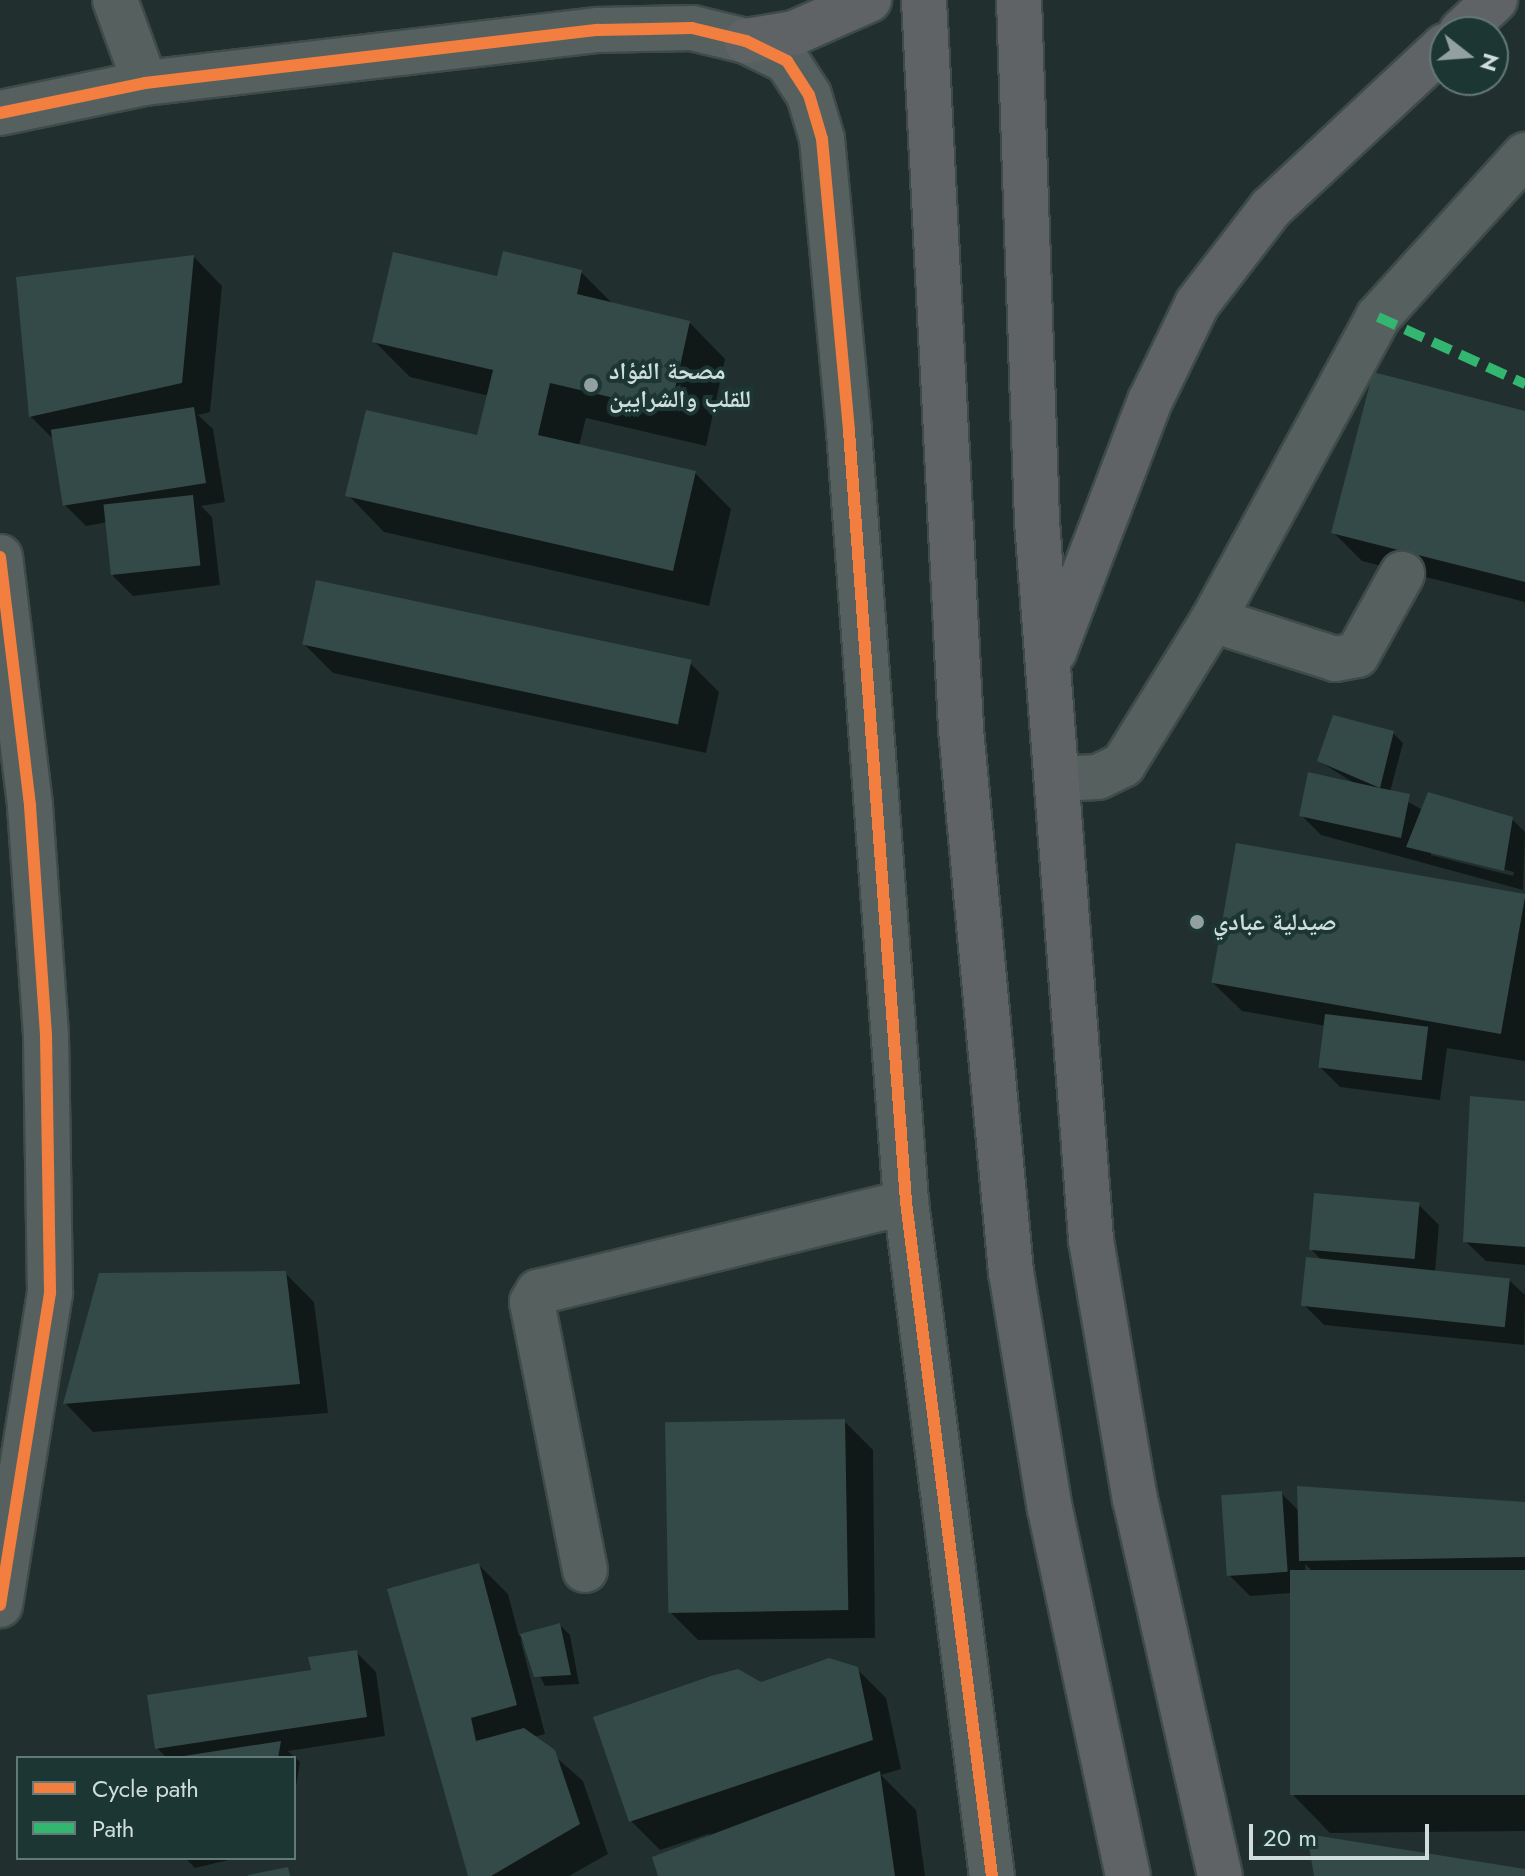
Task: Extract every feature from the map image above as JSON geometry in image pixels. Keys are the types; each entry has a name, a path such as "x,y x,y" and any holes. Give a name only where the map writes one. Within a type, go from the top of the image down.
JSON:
{"highway":[{"path":"746,41 794,33 869,0"},
{"path":"924,0 961,729 1011,1272 1050,1509 1128,1876"},
{"path":"1019,0 1037,521 1051,658 1091,1240 1135,1499 1220,1876"},
{"path":"1478,16 1495,0"},
{"path":"1051,658 1150,401 1197,304 1271,208 1429,61"}],"street":[{"path":"115,0 145,83"},
{"path":"0,113 145,83 692,14 787,61 809,95 822,139 906,1202 992,1876"},
{"path":"1058,779 1098,777 1123,765 1213,620 1378,317 1525,155"},
{"path":"0,557 30,806 45,1021 50,1293 0,1605"},
{"path":"1213,620 1335,659 1357,655 1402,574"},
{"path":"585,1570 532,1302 538,1292 906,1202"}],"building":[{"path":"503,251 582,270 577,294 690,321 670,411 550,383 538,435 696,471 673,571 345,496 366,410 477,435 493,370 372,342 393,252 497,276"},
{"path":"194,255 182,383 29,417 16,277"},
{"path":"1373,372 1525,411 1525,582 1331,533"},
{"path":"194,407 206,483 63,506 51,430"},
{"path":"193,495 200,566 111,575 103,504"},
{"path":"316,580 692,660 678,724 302,645"},
{"path":"1333,715 1394,731 1380,788 1317,761"},
{"path":"1308,772 1410,794 1401,838 1299,816"},
{"path":"1428,792 1513,817 1504,871 1406,847"},
{"path":"1236,843 1525,894 1501,1034 1211,983"},
{"path":"1325,1014 1428,1027 1422,1080 1318,1068"},
{"path":"1470,1096 1525,1101 1525,1247 1463,1242"},
{"path":"1314,1193 1420,1202 1415,1259 1309,1250"},
{"path":"1306,1257 1510,1278 1505,1327 1301,1306"},
{"path":"286,1271 300,1384 63,1404 99,1273"},
{"path":"845,1419 848,1610 668,1613 665,1422"},
{"path":"1297,1486 1525,1502 1525,1557 1299,1561"},
{"path":"1282,1491 1288,1572 1227,1576 1221,1495"},
{"path":"479,1563 517,1705 471,1718 476,1741 524,1728 555,1750 580,1824 491,1876 468,1876 387,1589"},
{"path":"1290,1570 1525,1570 1525,1795 1290,1795"},
{"path":"560,1623 571,1675 534,1677 520,1634"},
{"path":"357,1650 367,1717 155,1749 147,1695 311,1670 308,1657"},
{"path":"829,1658 858,1667 873,1740 629,1822 593,1717 738,1669 761,1682"},
{"path":"281,1741 278,1756 184,1756"},
{"path":"880,1771 895,1876 658,1876 652,1857"},
{"path":"1307,1834 1525,1869 1525,1876 1314,1876"},
{"path":"288,1867 290,1876 248,1876 248,1875"}],"marked path":[{"path":"1378,317 1525,384"}],"cycle path":[{"path":"0,113 145,83 598,30 692,28 746,41 787,61 809,95 822,139 849,431 906,1202 992,1876"},
{"path":"0,557 30,806 46,1036 50,1293 0,1605"}],"place":[{"name":"مصحة الفؤاد للقلب والشرايين","path":"591,385"},
{"name":"صيدلية عبادي","path":"1197,922"}]}
